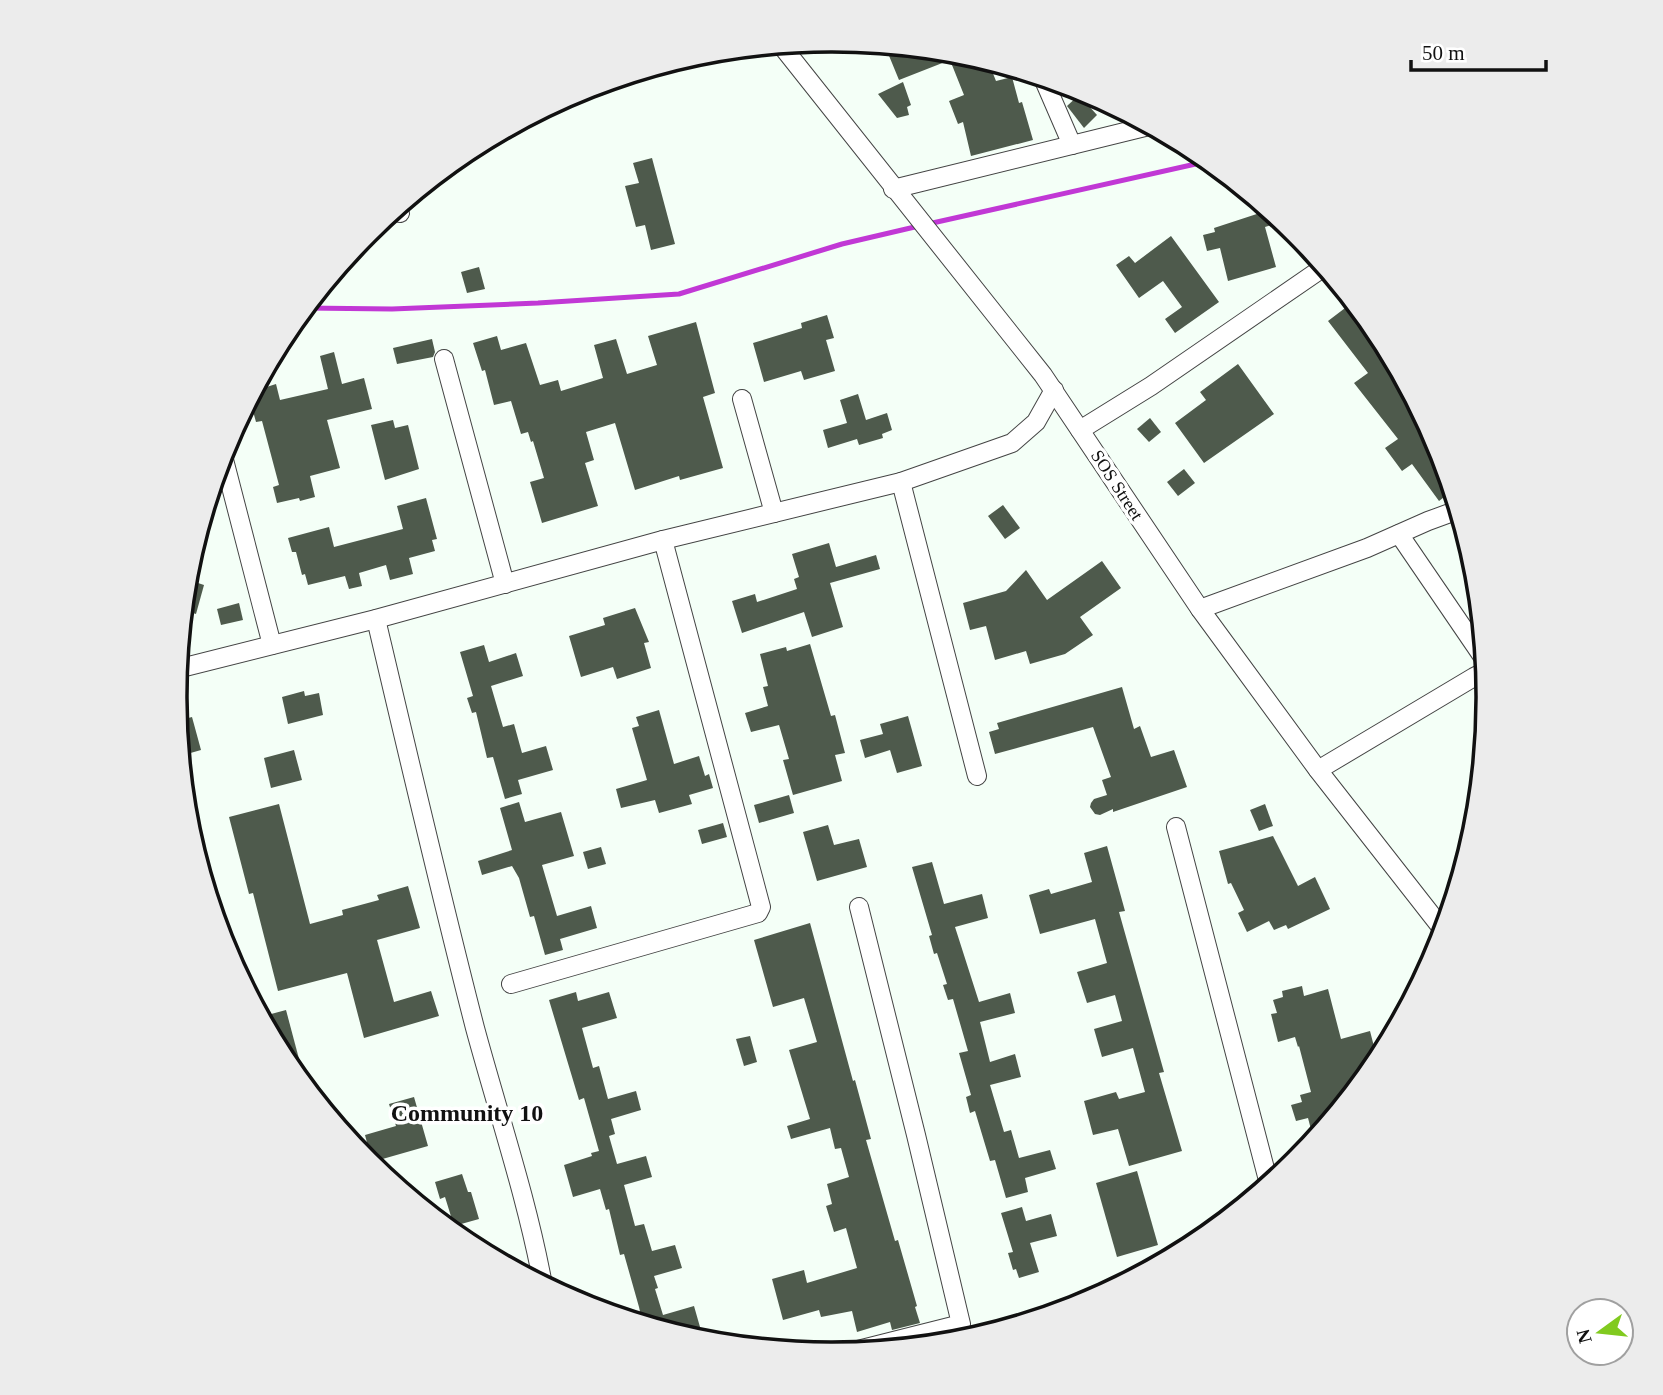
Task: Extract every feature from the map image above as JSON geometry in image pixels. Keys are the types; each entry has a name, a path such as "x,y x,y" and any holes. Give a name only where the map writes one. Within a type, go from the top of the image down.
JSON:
{"street":[{"name":"SOS Street","path":"788,54 1054,390 1200,609 1318,770 1436,921"},
{"path":"1048,91 1072,145"},
{"path":"893,189 1136,129"},
{"path":"1080,430 1151,386 1316,272"},
{"path":"444,359 505,584"},
{"path":"188,666 376,619 663,540 901,482 1012,443 1036,422 1054,390"},
{"path":"742,398 774,513"},
{"path":"227,473 272,645"},
{"path":"901,482 977,776"},
{"path":"1200,609 1367,548 1449,513"},
{"path":"1399,534 1474,644"},
{"path":"511,984 758,913 761,907 663,540"},
{"path":"376,619 430,850 475,1027 529,1221 540,1273"},
{"path":"1318,770 1475,676"},
{"path":"1177,827 1266,1174"},
{"path":"859,907 962,1329"}],"building":[{"path":"889,55 943,63 899,80"},
{"path":"952,64 993,73 996,81 1012,79 1033,140 971,156 963,122 958,124 949,101 964,95"},
{"path":"903,82 911,105 907,107 909,115 897,118 878,94"},
{"path":"1073,100 1090,107 1097,115 1084,128 1067,106"},
{"path":"652,158 675,244 651,250 645,225 636,227 625,186 639,183 633,163"},
{"path":"1258,214 1270,225 1265,227 1276,267 1228,281 1220,248 1207,251 1203,235 1215,232 1214,228"},
{"path":"1171,236 1219,302 1175,333 1165,319 1182,307 1163,281 1139,298 1116,265 1129,256 1135,263"},
{"path":"479,267 485,289 467,293 461,272"},
{"path":"1345,308 1368,339 1410,412 1442,490 1444,497 1439,501 1412,464 1402,471 1385,448 1398,439 1354,383 1368,373 1328,321"},
{"path":"827,315 834,338 826,340 835,371 804,380 801,371 764,382 753,343 802,328 801,323"},
{"path":"696,322 715,393 703,397 723,468 680,480 679,476 635,490 615,423 586,432 594,460 585,463 598,506 542,523 530,482 544,478 533,441 531,442 528,432 521,434 511,401 494,405 485,370 482,371 473,343 497,336 501,350 526,343 540,385 558,380 561,391 603,378 594,345 616,339 627,374 657,365 648,336"},
{"path":"432,339 435,352 433,357 397,364 393,348"},
{"path":"334,352 342,384 364,378 372,409 327,420 340,468 310,476 315,497 277,503 273,487 279,485 262,421 256,422 253,412 267,387 276,384 280,400 328,389 320,356"},
{"path":"1238,364 1274,414 1204,463 1175,423 1206,400 1200,392"},
{"path":"858,394 866,420 887,413 892,430 882,434 883,438 859,445 857,439 828,448 823,430 847,423 840,400"},
{"path":"1150,418 1161,432 1149,442 1137,429"},
{"path":"393,420 395,428 408,425 419,469 385,480 371,425"},
{"path":"1184,469 1195,483 1178,496 1167,482"},
{"path":"426,498 437,539 432,540 435,551 409,558 413,574 390,580 386,565 359,573 362,586 349,589 345,576 308,585 288,538 329,527 334,547 403,529 397,506"},
{"path":"1003,505 1020,528 1005,539 988,516"},
{"path":"829,543 836,567 876,555 880,569 830,583 843,627 812,637 804,612 742,633 732,601 755,594 757,602 797,589 794,579 799,577 792,554"},
{"path":"1102,561 1121,588 1080,617 1093,635 1065,654 1030,664 1026,651 995,660 986,626 970,630 963,603 1006,591 1026,570 1047,600"},
{"path":"197,583 204,585 196,614 192,613"},
{"path":"239,603 243,620 221,625 217,609"},
{"path":"635,608 649,642 644,643 651,668 617,679 613,667 581,677 569,636 605,625 603,618"},
{"path":"810,644 845,753 835,755 842,781 793,795 783,760 789,759 779,725 751,732 745,713 768,706 763,687 768,686 760,654 786,647 787,651"},
{"path":"484,645 489,662 516,653 523,676 491,686 503,727 514,724 522,753 546,746 553,770 518,780 522,794 505,799 493,757 487,758 476,712 472,713 467,698 473,696 460,652"},
{"path":"1122,687 1134,729 1140,726 1151,757 1174,750 1187,787 1113,812 1113,809 1100,815 1095,814 1090,807 1091,803 1094,799 1107,795 1102,780 1111,777 1093,727 995,754 989,732 999,729 997,723"},
{"path":"304,691 305,696 319,693 323,715 288,724 282,697"},
{"path":"659,710 674,764 699,756 705,776 709,774 713,788 689,795 692,804 659,813 655,800 621,808 616,789 647,780 632,728 639,726 636,717"},
{"path":"908,716 922,766 897,773 890,750 865,758 860,740 883,734 880,724"},
{"path":"192,717 201,750 189,753 188,740 187,718"},
{"path":"294,750 302,780 271,788 264,758"},
{"path":"789,795 794,813 759,823 754,805"},
{"path":"519,802 525,822 561,812 574,856 542,865 557,916 591,906 597,928 560,939 563,950 545,955 534,916 530,917 519,878 512,866 482,875 478,861 512,850 500,808"},
{"path":"279,804 310,924 343,915 342,910 379,900 377,895 408,886 420,928 377,940 394,1002 431,991 439,1016 364,1038 347,973 278,991 253,893 249,894 229,817"},
{"path":"1265,804 1273,826 1259,831 1250,810"},
{"path":"723,823 727,837 702,844 698,830"},
{"path":"828,825 834,845 859,839 867,867 817,881 803,832"},
{"path":"1273,836 1298,886 1315,877 1330,909 1288,929 1286,925 1274,930 1269,921 1247,932 1238,913 1244,910 1231,883 1228,884 1219,851"},
{"path":"1107,846 1125,911 1119,912 1164,1072 1159,1073 1182,1151 1129,1166 1118,1129 1093,1135 1084,1101 1116,1092 1119,1099 1145,1092 1133,1048 1102,1057 1094,1029 1122,1021 1115,995 1087,1003 1077,972 1107,963 1095,919 1040,934 1029,895 1049,889 1051,894 1092,882 1084,853"},
{"path":"601,847 606,864 588,869 583,852"},
{"path":"932,862 944,904 982,894 988,918 955,927 979,1002 1010,993 1015,1013 980,1022 990,1062 1015,1054 1021,1077 990,1085 1004,1132 1011,1130 1019,1158 1050,1150 1056,1169 1025,1178 1028,1192 1006,1198 995,1160 990,1161 975,1111 970,1113 966,1097 971,1095 959,1053 968,1051 953,999 948,1000 943,985 947,984 937,953 934,954 929,936 932,935 912,867"},
{"path":"810,923 871,1139 866,1140 917,1306 915,1307 920,1323 892,1330 890,1322 857,1332 852,1311 821,1317 819,1310 783,1320 772,1279 804,1270 807,1283 857,1268 846,1228 834,1232 826,1206 832,1204 827,1184 849,1177 841,1148 835,1149 830,1128 791,1139 787,1126 810,1119 789,1050 817,1042 804,998 773,1007 754,940"},
{"path":"1302,986 1304,996 1328,989 1341,1039 1370,1031 1374,1046 1311,1129 1308,1118 1296,1121 1291,1105 1302,1102 1300,1095 1311,1092 1299,1046 1295,1037 1278,1042 1271,1014 1277,1013 1273,1000 1283,997 1282,991"},
{"path":"576,992 578,1001 609,992 617,1018 582,1028 593,1068 599,1066 608,1099 636,1091 641,1110 611,1119 615,1134 609,1136 617,1164 646,1156 652,1177 624,1185 635,1226 644,1224 652,1251 675,1245 682,1268 654,1276 663,1315 694,1306 700,1327 640,1313 624,1254 620,1255 609,1209 606,1210 600,1189 573,1197 564,1165 599,1151 584,1098 579,1100 549,1000"},
{"path":"286,1010 300,1063 295,1056 270,1014"},
{"path":"750,1036 757,1062 744,1066 736,1039"},
{"path":"414,1097 428,1146 381,1159 375,1154 368,1146 365,1135 396,1126 389,1104"},
{"path":"1137,1171 1158,1245 1117,1257 1096,1183"},
{"path":"462,1174 479,1219 460,1224 452,1218 445,1197 440,1199 435,1182"},
{"path":"1022,1207 1026,1221 1051,1214 1057,1236 1030,1243 1039,1272 1019,1278 1016,1269 1013,1270 1008,1253 1013,1252 1001,1213"}],"waterway":[{"path":"928,224 1194,164"},
{"path":"318,308 392,309 679,294 842,244 919,226"}],"district":[{"name":"Community 10","path":"467,1113"}]}
